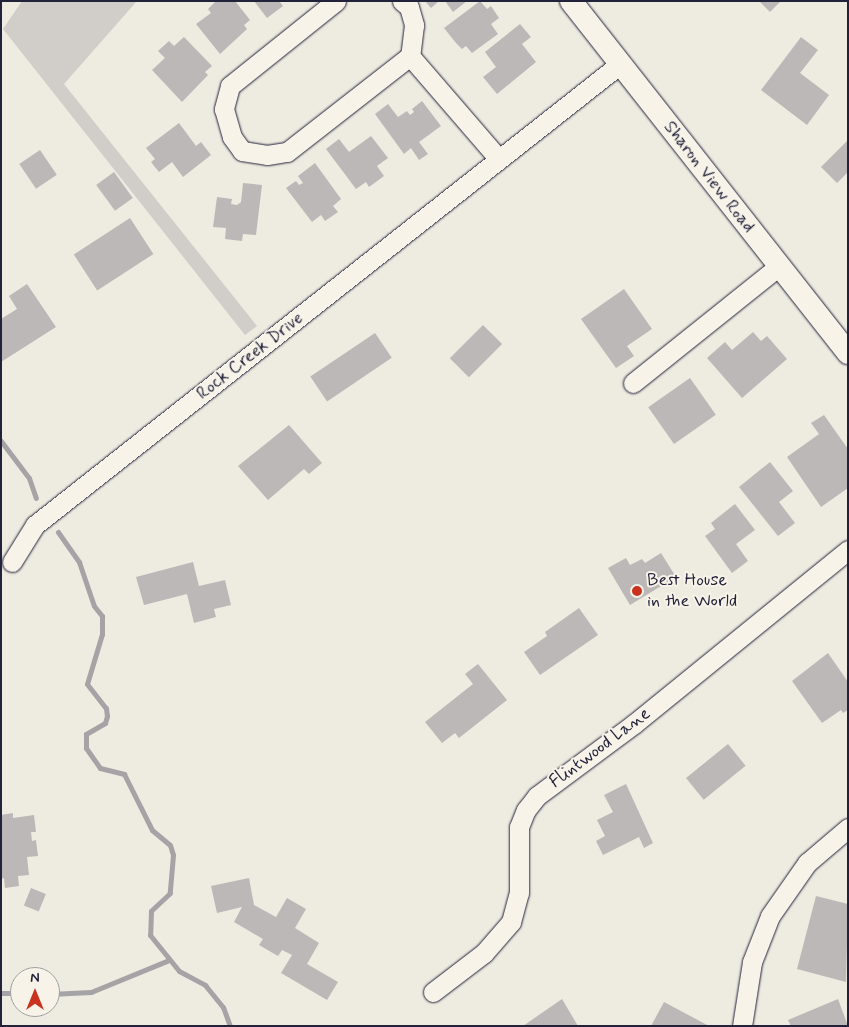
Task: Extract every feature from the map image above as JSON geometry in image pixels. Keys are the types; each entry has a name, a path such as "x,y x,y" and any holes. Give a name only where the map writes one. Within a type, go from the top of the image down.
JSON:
{"street":[{"path":"336,1 230,86 224,109 232,137 242,151 267,156 287,152 410,56 414,25 409,7 402,1"},
{"name":"Sharon View Road","path":"571,1 848,353"},
{"path":"410,56 499,159"},
{"name":"Rock Creek Drive","path":"12,562 35,525 620,64"},
{"path":"633,383 779,266"},
{"name":"Flintwood Lane","path":"433,992 491,947 511,922 519,893 519,827 526,810 537,796 634,724 848,550"},
{"path":"742,1026 752,962 770,916 806,863 848,828"}],"shaded area":[{"path":"22,1 137,1 64,84 257,326 245,335 3,29"}],"building":[{"path":"216,1 235,1 250,20 244,25 247,29 220,54 196,24 211,13 208,9"},
{"path":"254,1 279,1 283,6 267,18"},
{"path":"425,1 439,1 431,8"},
{"path":"445,1 467,1 453,12"},
{"path":"480,1 487,9 491,6 499,18 491,24 498,34 472,53 466,46 462,49 444,28"},
{"path":"759,1 781,1 770,12"},
{"path":"520,24 531,37 522,44 536,62 497,94 483,77 496,67 485,52"},
{"path":"184,37 212,66 205,72 208,75 182,102 152,70 165,58 158,51 169,41 174,46"},
{"path":"801,37 818,50 800,73 829,95 807,125 761,90"},
{"path":"422,101 441,126 419,142 428,154 419,160 411,148 404,154 375,114 388,104 398,117 407,111 410,115 414,112 412,109"},
{"path":"179,123 196,146 201,142 211,155 183,177 172,162 159,172 151,162 155,159 146,148"},
{"path":"371,136 388,158 377,166 384,176 369,187 366,182 356,189 326,149 339,139 349,152"},
{"path":"848,140 848,172 837,183 821,167"},
{"path":"40,150 57,175 36,189 19,164"},
{"path":"315,163 341,199 333,206 338,212 325,221 321,215 312,222 286,188 296,181 299,185 303,183 298,176"},
{"path":"114,172 133,198 115,211 96,185"},
{"path":"243,183 262,185 256,235 243,234 242,241 225,239 226,228 213,227 217,197 232,199 231,204 237,205 241,202"},
{"path":"130,218 153,254 97,291 74,254"},
{"path":"27,284 56,327 1,362 1,319 17,309 9,296"},
{"path":"624,289 652,329 627,346 634,356 616,368 581,319"},
{"path":"483,325 502,344 469,377 450,358"},
{"path":"753,332 761,341 767,336 787,359 742,398 707,358 725,342 732,350"},
{"path":"375,333 392,358 327,401 310,377"},
{"path":"690,378 716,415 674,444 648,407"},
{"path":"824,415 848,449 848,488 821,507 787,457 819,434 811,423"},
{"path":"289,425 322,463 309,474 304,469 268,500 238,466"},
{"path":"770,462 793,491 779,502 795,523 778,536 739,487"},
{"path":"735,504 755,530 736,544 748,561 732,573 705,536 715,529 711,523"},
{"name":"Best House in the World","path":"661,553 676,577 630,605 608,568 626,558 630,565 642,559 645,563"},
{"path":"193,562 199,586 225,580 231,605 214,609 216,617 194,623 187,594 144,605 136,577"},
{"path":"579,608 598,635 540,675 524,652 547,636 545,632"},
{"path":"828,653 848,682 848,710 843,713 841,710 822,723 792,681"},
{"path":"478,664 507,700 459,738 455,733 442,743 425,722 473,684 465,674"},
{"path":"728,744 746,766 704,800 686,778"},
{"path":"626,784 653,843 644,848 639,837 603,855 596,841 605,836 597,820 613,812 604,795"},
{"path":"13,813 13,818 34,815 36,832 31,832 32,841 36,840 38,856 27,857 29,875 18,876 19,886 5,888 4,878 1,879 1,815"},
{"path":"249,878 254,905 276,917 287,898 306,909 295,928 319,943 307,964 338,982 327,1000 281,973 292,955 282,950 278,956 259,945 263,939 234,922 242,907 217,913 211,886"},
{"path":"31,888 46,894 39,912 24,906"},
{"path":"816,896 848,904 846,982 797,969"},
{"path":"562,999 578,1026 523,1026"},
{"path":"838,999 848,1026 791,1026 788,1020"},
{"path":"664,1002 709,1026 651,1026"}],"waterway":[{"path":"1,441 29,478 36,498"},
{"path":"58,532 79,562 94,606 102,616 102,634 87,684 106,708 107,716 105,723 86,734 86,748 100,768 124,774 152,830 170,845 173,855 170,893 151,911 150,935 179,971 205,985 223,1007 230,1026"},
{"path":"60,994 91,992 169,960"},
{"path":"1,993 10,993"}],"place":[{"name":"Best House in the World","path":"637,591"}]}
